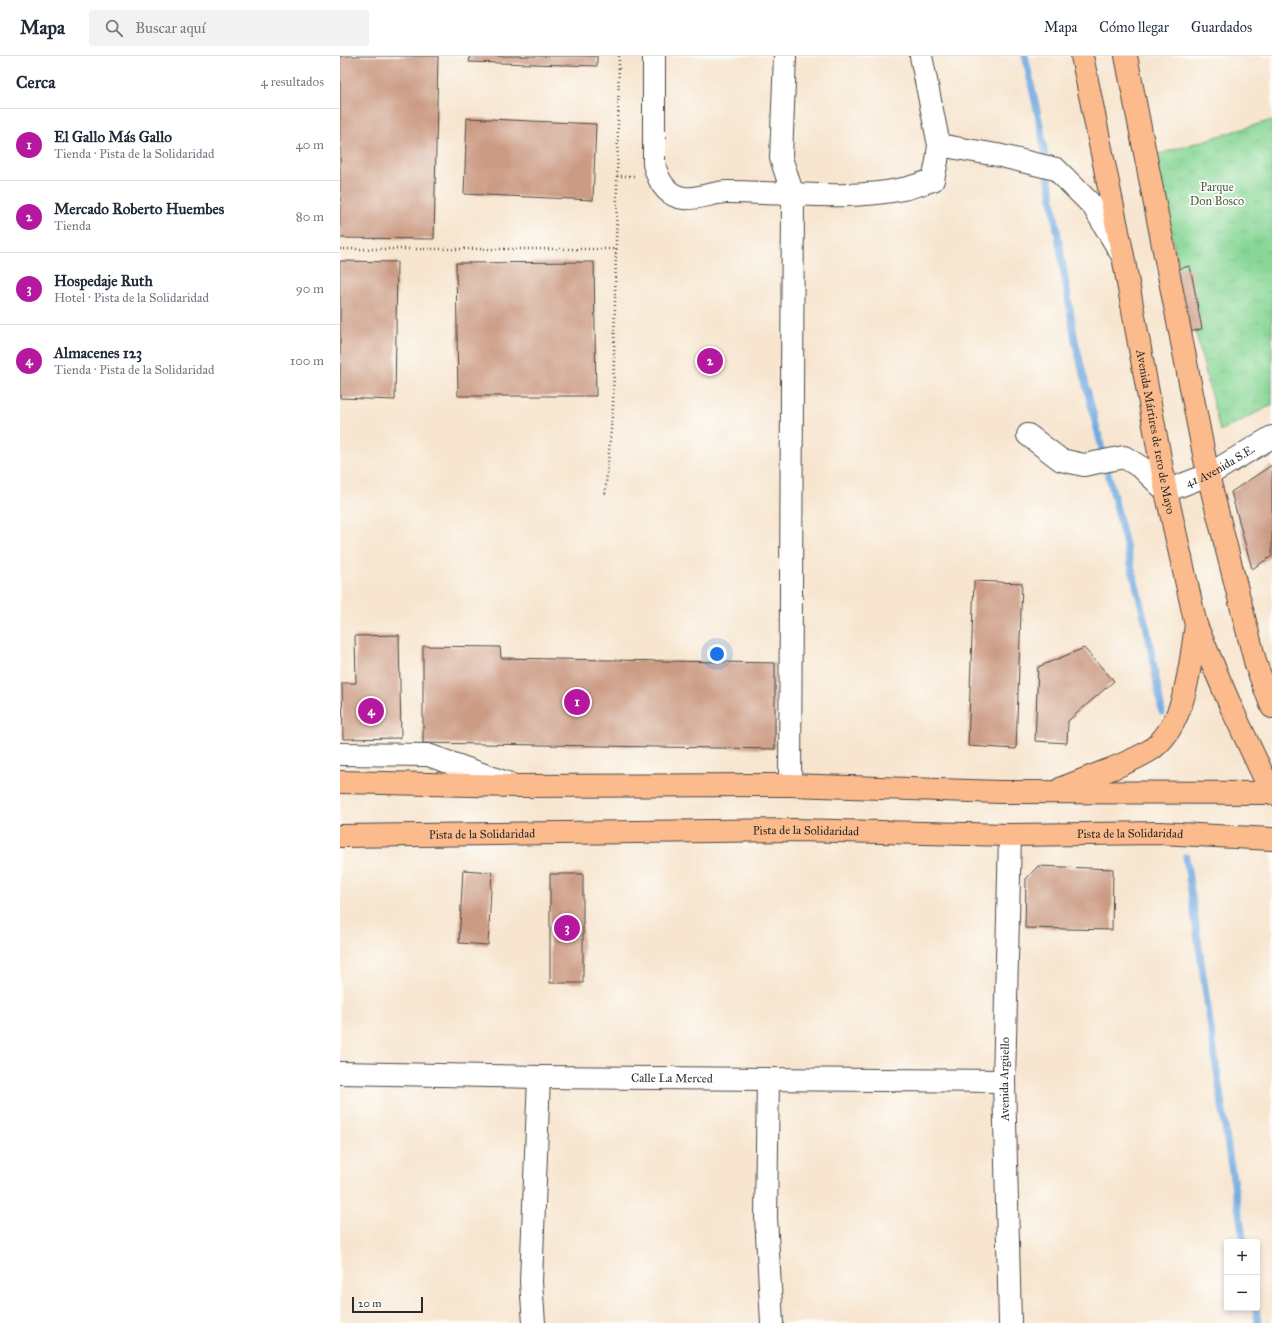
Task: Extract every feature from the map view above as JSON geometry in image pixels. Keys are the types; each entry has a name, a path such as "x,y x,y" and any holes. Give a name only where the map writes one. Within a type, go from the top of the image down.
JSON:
{"main road":[{"name":"Avenida Mártires de 1ero de Mayo","path":"1082,56 1123,256 1166,491 1196,626 1231,707 1272,794"},
{"path":"1126,56 1208,475 1256,665 1269,698"},
{"path":"1052,792 1138,758 1163,740 1174,721 1185,688 1196,626"},
{"path":"340,782 515,786 790,785 1000,792 1272,794"},
{"name":"Pista de la Solidaridad","path":"340,836 794,830 1010,835 1160,832 1272,839"}],"street":[{"path":"654,56 654,164 657,176 664,187 685,199 725,192 793,195 859,194 904,189 932,180 939,144 921,56"},
{"path":"785,56 781,158 793,195 790,785"},
{"path":"939,144 997,155 1056,169 1093,206 1123,256"},
{"path":"1028,435 1061,460 1084,464 1124,457 1142,468 1166,491"},
{"name":"41 Avenida S.E.","path":"1166,491 1208,475 1272,437"},
{"path":"340,754 428,755 515,786"},
{"name":"Avenida Argüello","path":"1010,835 1004,1081 1010,1323"},
{"name":"Calle La Merced","path":"340,1073 539,1077 1004,1081"},
{"path":"534,1323 531,1282 539,1077"},
{"path":"768,1079 766,1217 772,1323"}],"path":[{"path":"605,496 613,406 619,56"},
{"path":"340,249 616,248"}],"green space":[{"name":"Parque Don Bosco","path":"1272,120 1272,405 1220,431 1152,156"}],"building":[{"path":"340,56 438,56 434,239 340,238"},
{"path":"470,56 597,56 597,66 469,62"},
{"path":"467,118 596,124 593,200 464,194"},
{"path":"340,261 397,262 395,400 340,398"},
{"path":"594,262 596,396 458,396 456,263"},
{"path":"1190,266 1202,329 1185,333 1173,270"},
{"path":"1272,465 1272,556 1252,569 1231,492"},
{"path":"974,581 1022,583 1016,749 968,746"},
{"path":"399,635 401,738 343,739 342,683 356,683 355,636"},
{"path":"423,646 500,647 501,658 775,663 775,749 423,743"},
{"path":"1084,648 1114,681 1068,721 1067,743 1035,741 1038,667"},
{"path":"1038,866 1113,869 1112,930 1025,928 1026,879"},
{"path":"463,870 492,872 488,945 459,943"},
{"path":"550,874 583,874 583,983 550,983"}],"waterway":[{"path":"1025,56 1040,124 1075,341 1147,629 1162,712"},
{"path":"1186,857 1230,1161 1243,1239"},
{"path":"1256,1311 1258,1323"}],"place":[{"name":"Mercado Roberto Huembes","path":"710,361"},
{"name":"El Gallo Más Gallo","path":"577,702"},
{"name":"Almacenes 123","path":"371,711"},
{"name":"Hospedaje Ruth","path":"567,928"}]}
